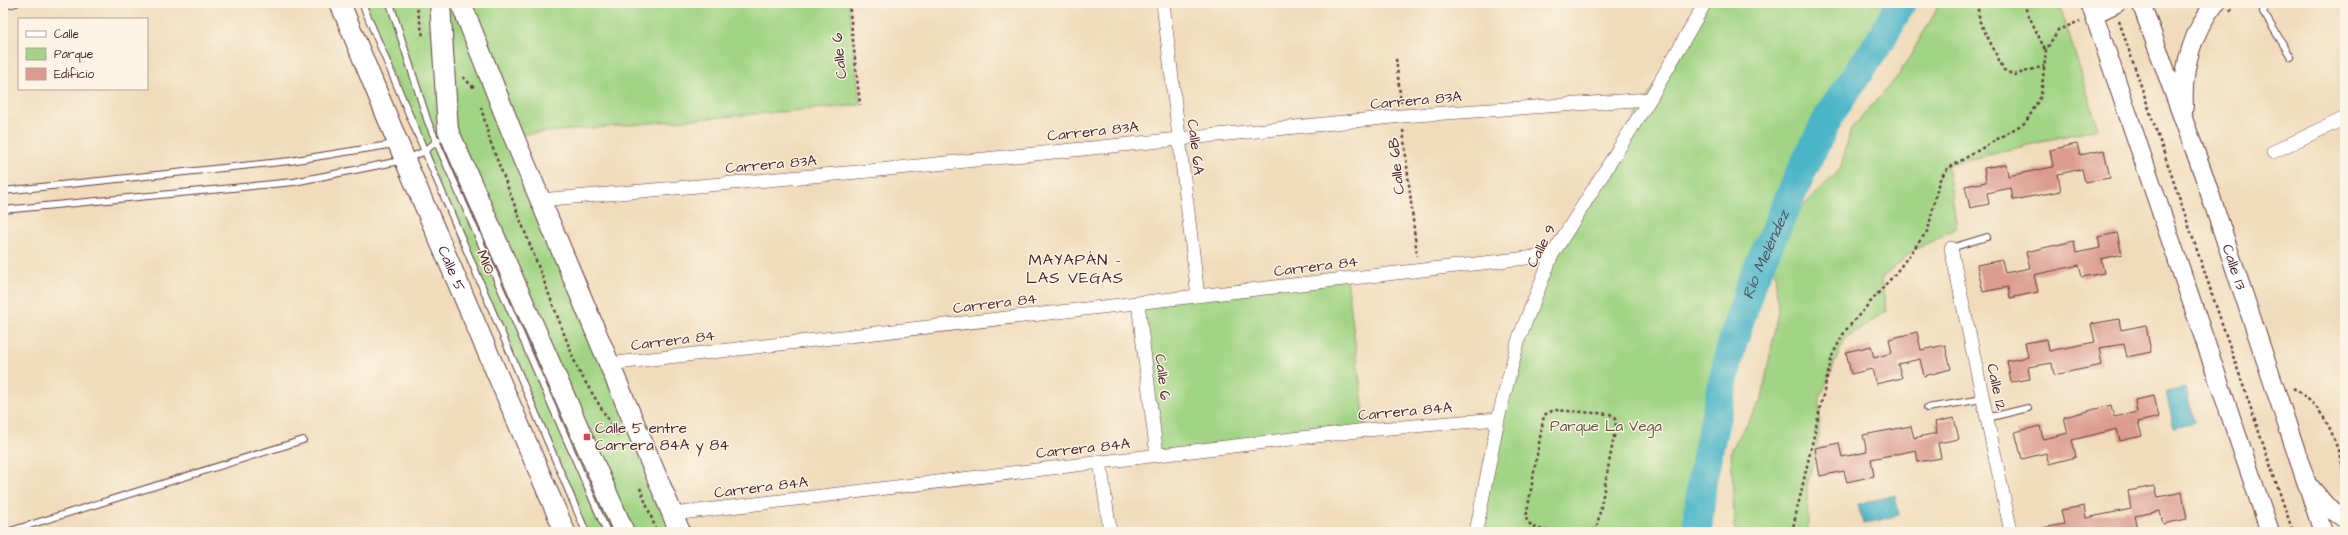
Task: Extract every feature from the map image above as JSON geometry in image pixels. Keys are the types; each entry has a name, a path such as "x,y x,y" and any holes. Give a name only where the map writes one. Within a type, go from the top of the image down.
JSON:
{"main road":[{"name":"Calle 5","path":"340,3 402,152 565,532"},
{"path":"440,3 443,136 624,532"},
{"path":"461,3 540,200 680,532"},
{"name":"Calle 13","path":"2141,3 2184,122 2323,532"},
{"path":"2184,122 2184,79 2189,52 2199,27 2215,3"},
{"path":"2115,4 2088,13 2270,532"},
{"path":"2305,479 2326,506 2345,519"}],"street":[{"name":"Calle 6A","path":"1163,3 1198,296"},
{"name":"Calle 9","path":"1476,532 1498,419 1519,338 1552,255 1650,99 1705,3"},
{"name":"Carrera 83A","path":"540,200 869,171 1402,116 1650,99"},
{"path":"2273,152 2345,118"},
{"name":"Calle 12","path":"1951,248 2011,532"},
{"name":"Carrera 84","path":"608,364 1552,255"},
{"name":"Calle 6","path":"1138,303 1158,456"},
{"name":"Carrera 84A","path":"673,514 1100,461 1158,456 1366,430 1498,419"},
{"path":"1100,461 1110,532"}],"lane":[{"path":"3,6 16,3"},
{"name":"MIO","path":"362,3 586,532"},
{"name":"MIO","path":"390,3 428,122 443,136 607,532"},
{"path":"2264,3 2263,12 2291,57"},
{"path":"3,191 290,161 425,150 443,136"},
{"path":"3,210 294,182 402,152"},
{"path":"1951,248 1987,237"},
{"path":"1927,408 1983,399"},
{"path":"1987,418 2028,408"},
{"path":"7,532 303,440"}],"path":[{"path":"416,3 421,34"},
{"name":"Calle 6","path":"849,3 860,105"},
{"path":"1980,3 1978,10 1980,22 2004,70 2014,75 2044,66"},
{"path":"2024,3 2046,50"},
{"path":"2226,17 2238,3"},
{"path":"2115,4 2293,532"},
{"path":"1792,532 1832,356 1845,331 1895,274 1928,230 1939,181 1947,169 2026,122 2041,96 2046,50 2058,30 2088,13"},
{"name":"Calle 6B","path":"1396,59 1418,270"},
{"path":"490,141 578,370 620,439"},
{"path":"2290,386 2319,408 2330,426 2345,473"},
{"path":"1560,532 1535,528 1528,524 1526,518 1544,415 1554,410 1610,414 1615,419 1616,426 1597,527 1592,532"},
{"path":"638,482 656,532"}],"green space":[{"path":"362,3 849,3 860,105 513,135 680,532 586,532"},
{"name":"Parque La Vega","path":"1705,3 1901,3 1878,44 1831,112 1803,168 1751,284 1730,351 1702,480 1697,532 1476,532 1498,419 1552,255"},
{"path":"1937,3 2059,3 2098,128 1947,165 1957,228 1914,250 1881,279 1887,311 1845,339 1820,398 1819,436 1807,487 1808,532 1735,532 1731,451 1762,398 1778,312 1773,240 1811,198 1840,170 1851,129 1899,75 1936,11"},
{"path":"1347,278 1366,430 1157,456 1138,303"}],"water":[{"path":"2186,388 2194,423 2174,428 2166,392"},
{"path":"1895,495 1899,515 1863,524 1858,504"}],"building":[{"path":"2077,144 2080,155 2104,150 2110,178 2085,182 2082,169 2058,174 2061,191 2013,200 2011,188 1987,193 1989,204 1970,208 1965,186 1986,182 1984,168 2006,164 2008,176 2053,167 2050,150"},
{"path":"2117,233 2122,254 2101,259 2104,273 2082,277 2079,265 2034,275 2038,292 2010,298 2008,287 1983,292 1977,265 2002,260 2005,273 2030,268 2026,252 2074,241 2076,253 2100,248 2098,237"},
{"path":"2119,319 2121,330 2146,325 2151,352 2127,357 2124,344 2099,348 2102,365 2054,375 2052,363 2028,367 2030,379 2011,382 2007,361 2028,357 2025,343 2047,339 2049,351 2095,342 2091,324"},
{"path":"1917,332 1921,350 1945,345 1951,369 1924,376 1920,359 1898,364 1902,378 1876,384 1872,369 1851,374 1846,352 1871,346 1874,358 1892,353 1889,339"},
{"path":"2154,396 2159,417 2138,422 2142,436 2120,441 2117,429 2072,440 2076,457 2049,464 2046,453 2022,459 2015,432 2040,426 2043,439 2068,433 2064,417 2111,405 2114,417 2137,412 2135,400"},
{"path":"1954,418 1959,439 1938,443 1941,458 1918,462 1916,450 1871,459 1874,476 1847,482 1844,471 1820,476 1815,448 1839,443 1842,457 1867,452 1863,435 1911,426 1914,438 1937,433 1935,422"},
{"path":"2155,486 2158,497 2182,492 2187,519 2163,524 2160,511 2135,516 2139,532 2089,532 2088,530 2044,532 2043,528 2064,524 2061,510 2084,506 2086,518 2131,509 2128,491"}],"waterway":[{"name":"Río Meléndez","path":"1697,532 1702,480 1730,351 1751,284 1803,168 1831,112 1878,44 1901,3"}],"place":[{"name":"Calle 5 entre Carrera 84A y 84","path":"587,437"}],"district":[{"name":"MAYAPÁN - LAS VEGAS","path":"1075,268"}]}
